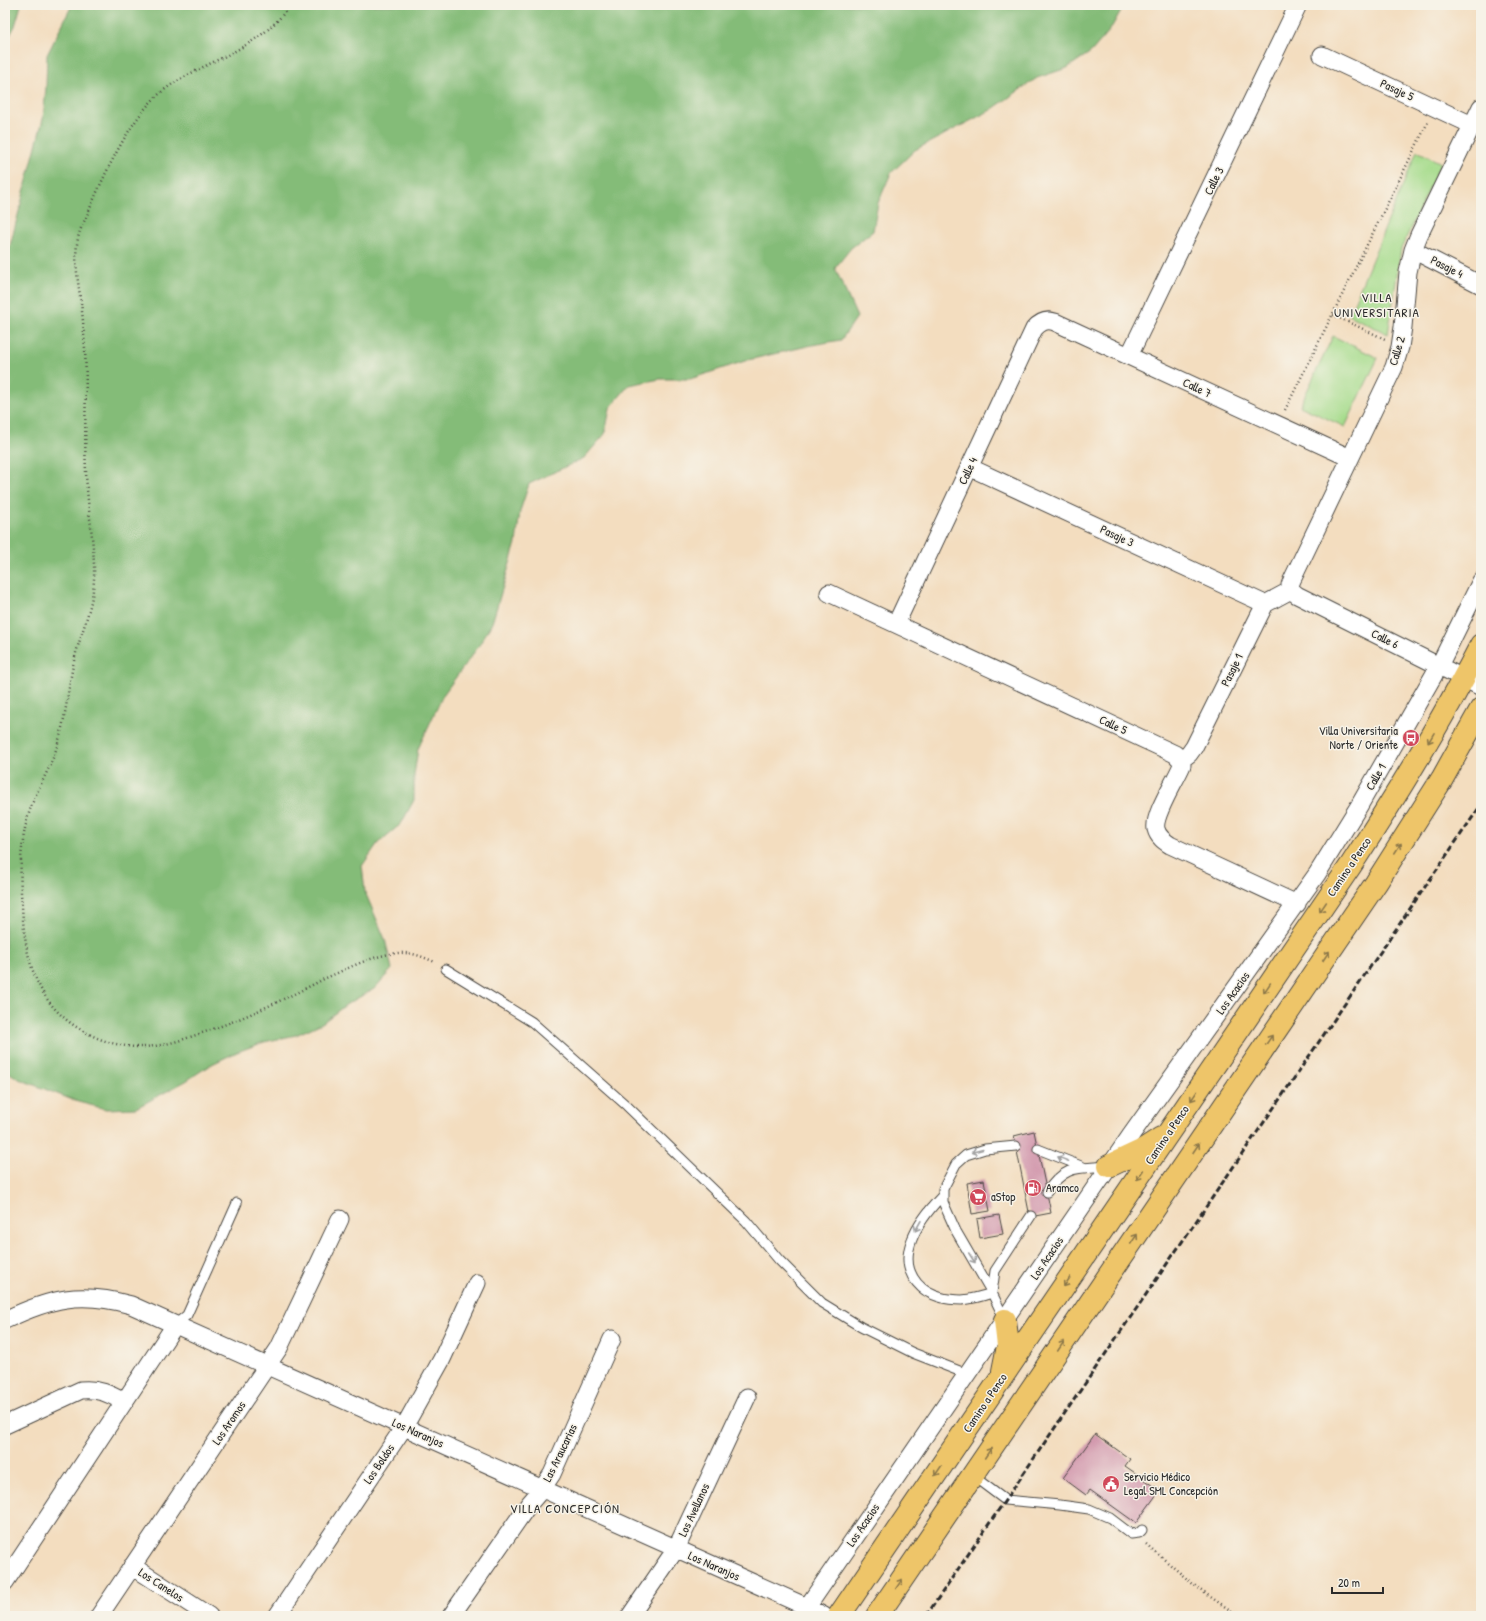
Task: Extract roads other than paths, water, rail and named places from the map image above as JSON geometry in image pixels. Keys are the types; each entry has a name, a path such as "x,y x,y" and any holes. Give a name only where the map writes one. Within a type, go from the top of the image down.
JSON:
{"highway":[{"name":"Camino a Penco","path":"839,1616 1383,817 1440,722 1472,683 1481,645"},
{"path":"877,1616 1380,877 1442,779 1481,709"},
{"path":"1109,1166 1141,1151 1170,1131"},
{"path":"999,1381 1004,1370 1008,1346 1005,1320"}],"street":[{"name":"Calle 3","path":"1130,356 1298,5"},
{"name":"Pasaje 5","path":"1322,55 1472,125"},
{"name":"Calle 2","path":"1291,590 1290,585 1292,580 1389,378 1400,347 1408,272 1413,250 1481,107"},
{"name":"Pasaje 4","path":"1413,250 1481,285"},
{"name":"Calle 7","path":"1044,321 1055,322 1350,458"},
{"name":"Calle 4","path":"896,624 1034,329 1044,321"},
{"name":"Pasaje 3","path":"969,467 1265,604"},
{"name":"Calle 1","path":"1297,904 1356,812 1439,666 1481,581"},
{"path":"1265,604 1291,590"},
{"name":"Calle 6","path":"1291,590 1297,595 1472,683"},
{"name":"Calle 5","path":"829,593 1175,754 1181,760"},
{"name":"Pasaje 1","path":"1181,760 1189,754 1194,747 1265,604"},
{"path":"1181,760 1180,769 1156,819 1156,830 1161,839 1170,845 1297,904"},
{"name":"Los Acacios","path":"804,1611 1005,1320 1109,1166 1297,904"},
{"name":"Los Aromos","path":"99,1616 279,1348 340,1219"},
{"name":"Los Boldos","path":"277,1616 404,1427 442,1359 477,1283"},
{"name":"Los Naranjos","path":"5,1320 45,1303 73,1298 102,1298 131,1305 676,1549 804,1611 824,1616"},
{"path":"5,1582 175,1325"},
{"name":"Las Araucarias","path":"451,1616 529,1504 552,1474 612,1339"},
{"path":"5,1425 81,1390 88,1389 102,1391 124,1402"},
{"name":"Los Avellanos","path":"630,1616 676,1549 747,1397"},
{"name":"Los Canelos","path":"132,1566 209,1616"}],"lane":[{"path":"446,969 532,1022 627,1106 746,1221 780,1260 822,1303 861,1327 900,1347 967,1374"},
{"path":"1005,1320 992,1293 956,1231 943,1202 942,1196 945,1183 956,1164 966,1155 986,1149 1016,1146"},
{"path":"1038,1149 1088,1168"},
{"path":"1047,1192 1062,1174 1068,1170 1109,1166"},
{"path":"942,1196 931,1207 921,1221 911,1243 908,1253 908,1262 913,1278 928,1292 944,1298 962,1300 992,1293"},
{"path":"175,1325 187,1315 237,1203"},
{"path":"992,1293 995,1271 1031,1216"},
{"path":"973,1476 1005,1500 1060,1504 1089,1509 1110,1518 1127,1532 1138,1532"}],"railway":[{"path":"926,1616 1481,805"}],"place":[{"name":"Villa Universitaria Norte / Oriente","path":"1411,738"},
{"name":"Aramco","path":"1033,1188"},
{"name":"aStop","path":"978,1197"},
{"name":"Servicio Médico Legal SML Concepción","path":"1111,1484"}],"district":[{"name":"VILLA UNIVERSITARIA","path":"1377,304"},
{"name":"VILLA CONCEPCIÓN","path":"565,1508"}]}
